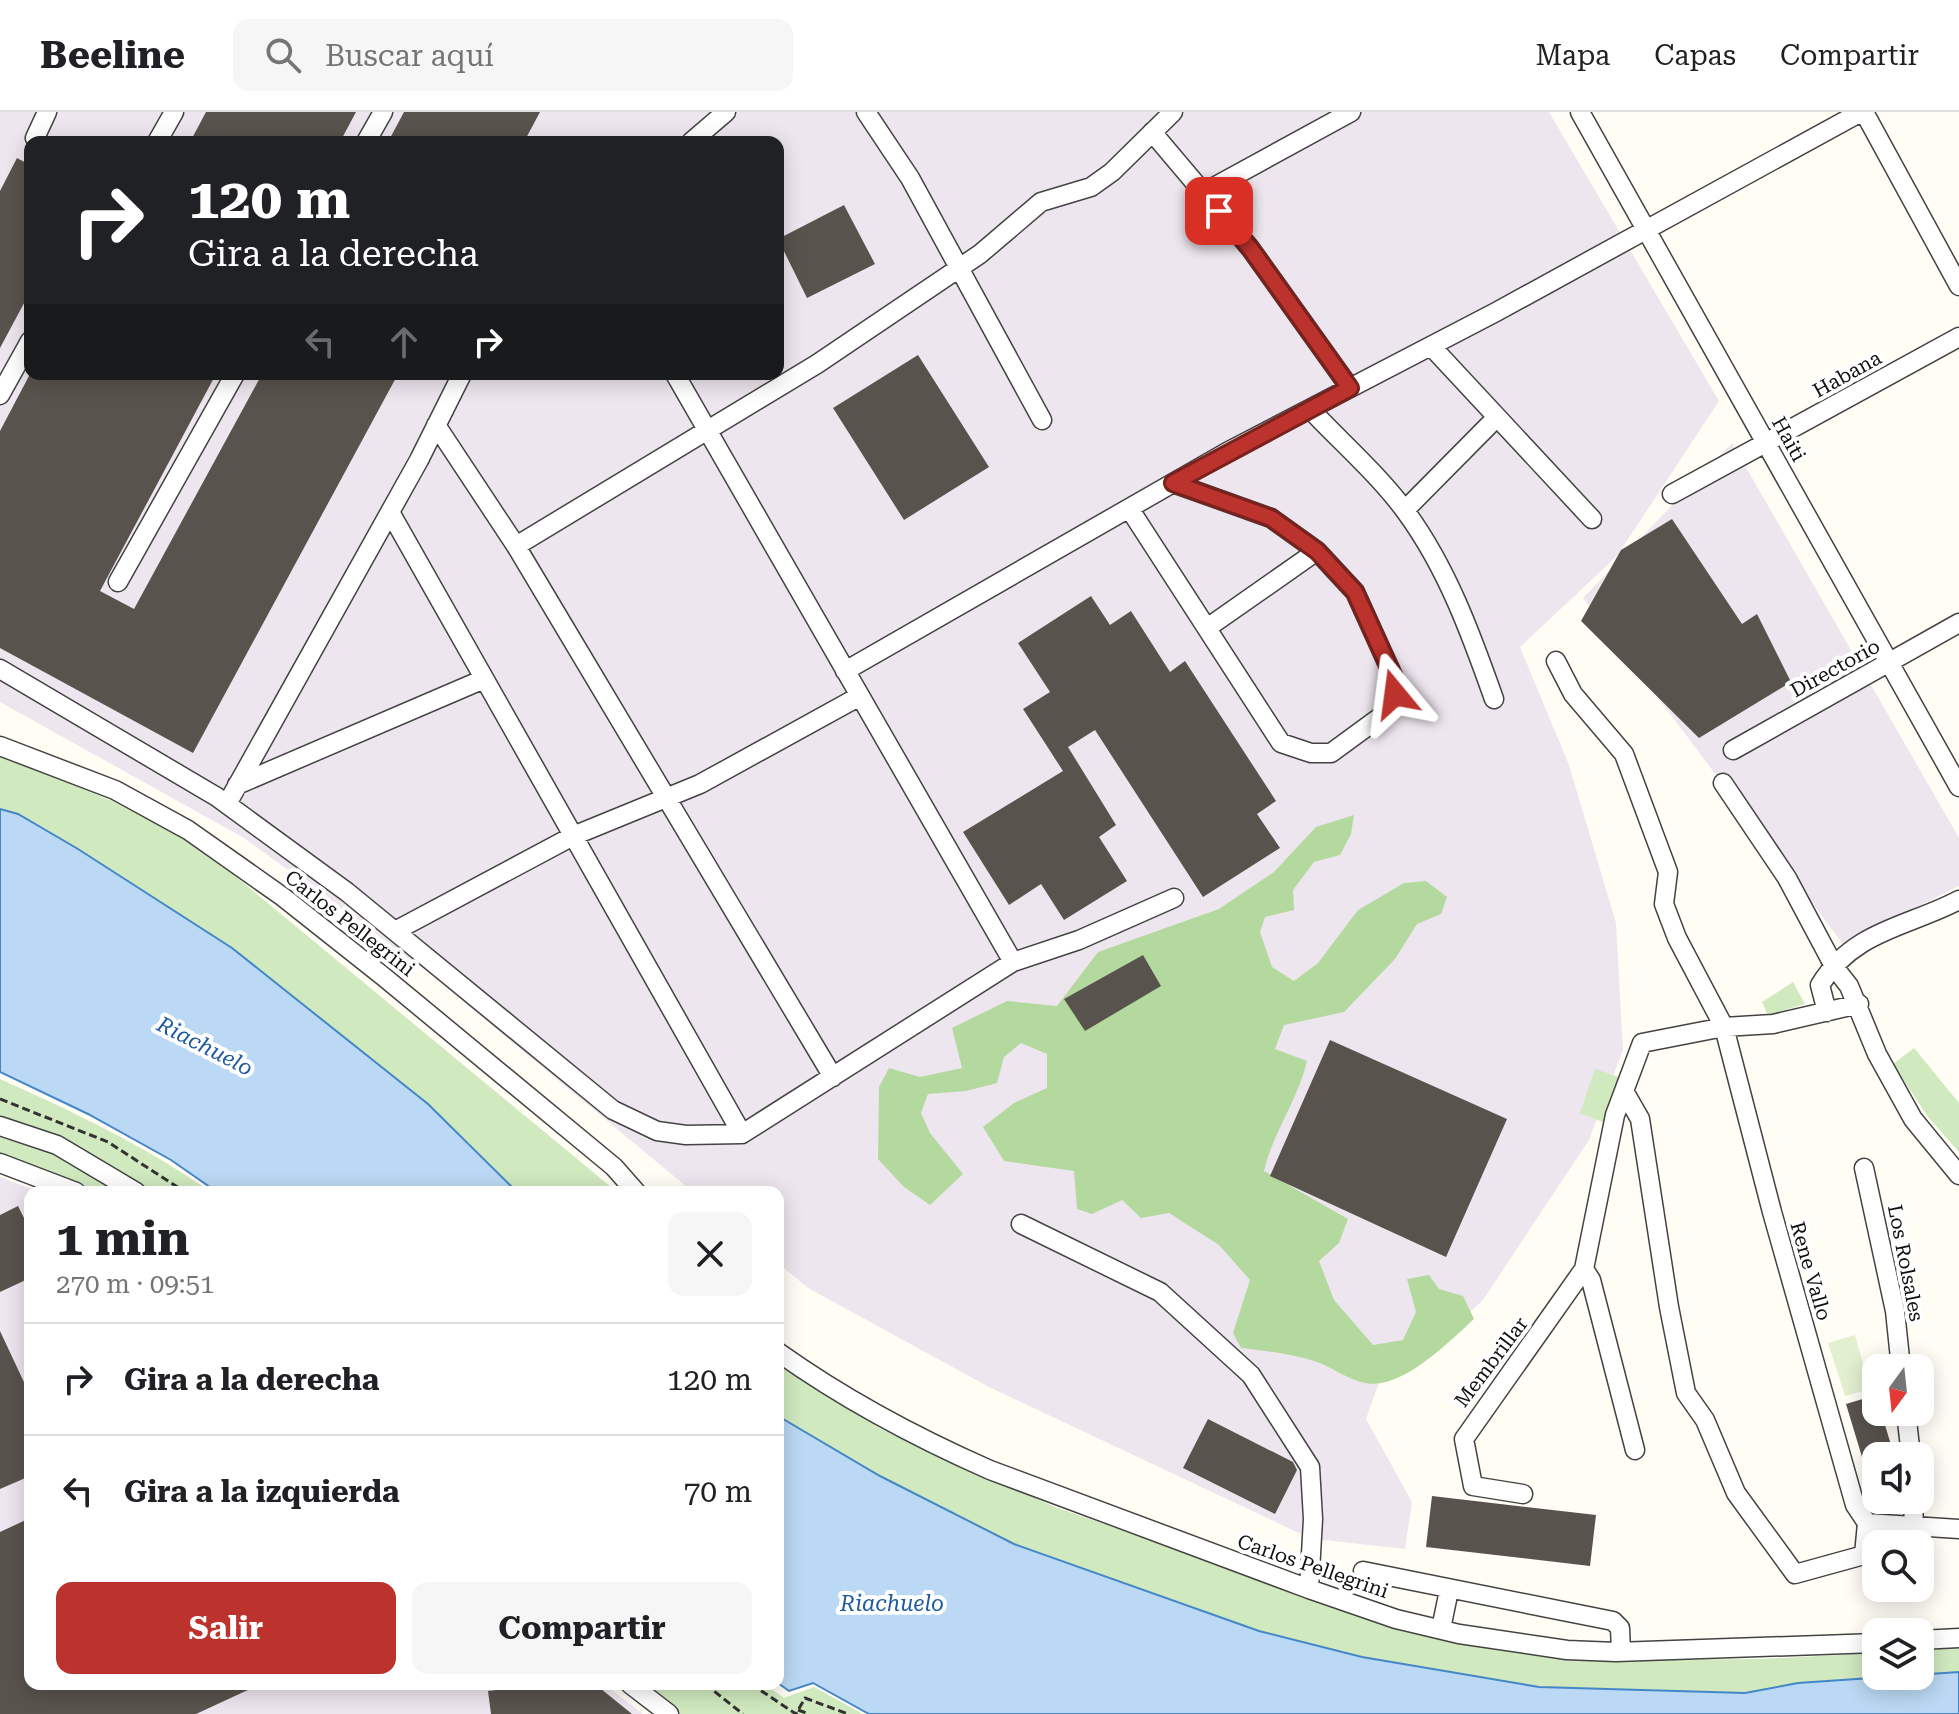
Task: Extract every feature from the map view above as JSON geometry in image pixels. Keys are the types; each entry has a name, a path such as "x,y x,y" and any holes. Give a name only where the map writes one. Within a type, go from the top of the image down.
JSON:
{"street":[{"path":"36,136 47,112"},
{"path":"160,136 174,112"},
{"path":"369,136 383,112"},
{"path":"698,136 726,112"},
{"path":"866,112 910,178 1042,420"},
{"path":"516,546 817,364 959,268 1041,202 1091,187 1112,172 1173,112"},
{"path":"1203,193 1351,112"},
{"name":"Haiti","path":"1580,112 1959,787"},
{"path":"845,671 1173,483 1863,112 1959,286"},
{"path":"1152,132 1250,248 1350,388"},
{"name":"Habana","path":"1672,494 1959,337"},
{"path":"1431,346 1592,519"},
{"path":"0,395 24,352"},
{"path":"118,582 232,380"},
{"path":"227,804 390,512 459,380"},
{"path":"678,380 1013,962"},
{"path":"1310,409 1405,510 1437,562 1471,634 1494,699"},
{"path":"1405,510 1497,417"},
{"path":"436,425 516,546 833,1077"},
{"path":"1129,508 1281,743 1311,753 1331,753 1387,712 1395,694 1394,678 1355,592 1317,551 1271,518 1173,483"},
{"path":"390,512 742,1134"},
{"path":"1207,628 1317,551"},
{"name":"Directorio","path":"1733,750 1959,623"},
{"name":"Rene Vallo","path":"1556,661 1573,694 1624,754 1668,872 1662,898 1724,1027 1772,1212 1855,1505 1867,1523"},
{"path":"0,669 227,804 395,931 613,1110 657,1131 686,1135 742,1134 1013,962 1079,940 1174,898"},
{"path":"237,785 484,679"},
{"path":"395,931 573,836 700,784 860,696"},
{"name":"Carlos Pellegrini","path":"0,746 145,804 245,870 384,977 614,1167 631,1186"},
{"path":"1723,783 1787,878 1835,968 1859,1004 1877,1054 1913,1119 1959,1175"},
{"path":"1827,1012 1820,985 1849,952 1891,925 1922,919 1959,900"},
{"path":"1635,1450 1591,1280 1584,1269 1609,1142 1642,1043 1724,1027 1761,1026 1859,1004"},
{"path":"1624,1091 1640,1119 1686,1393 1705,1420 1736,1493 1795,1574 1864,1555 1867,1523 1959,1529"},
{"path":"0,1126 57,1145 126,1186"},
{"path":"0,1163 60,1186"},
{"name":"Los Rolsales","path":"1864,1168 1895,1311 1900,1354"},
{"path":"1021,1224 1160,1292 1251,1375 1310,1467 1313,1519 1309,1589"},
{"name":"Membrillar","path":"1523,1494 1473,1486 1464,1439 1584,1269"},
{"name":"Carlos Pellegrini","path":"784,1356 857,1403 937,1447 1077,1503 1396,1619 1511,1643 1621,1652 1862,1643"},
{"path":"1914,1514 1914,1528"},
{"path":"1363,1571 1613,1621 1620,1628 1621,1652"},
{"path":"1441,1629 1449,1590"},
{"path":"1934,1639 1959,1638"},
{"path":"638,1690 669,1714"}],"path":[{"path":"0,1099 108,1142 176,1186"},
{"path":"713,1690 743,1714"},
{"path":"760,1690 796,1714 805,1698 848,1714"},
{"path":"798,1710 809,1714"}],"shaded area":[{"path":"0,112 1549,112 1719,401 1617,556 1520,647 1569,765 1616,923 1623,1050 1589,1140 1483,1300 1422,1357 1385,1366 1366,1419 1412,1502 1405,1549 1323,1540 1299,1533 989,1387 808,1288 784,1268 784,1186 686,1186 425,970 244,838 0,702"},
{"path":"1732,443 1959,838 1959,886 1843,944 1583,598"},
{"path":"0,1177 24,1186 24,1690 612,1690 643,1714 0,1714"}],"green space":[{"path":"0,755 112,801 200,847 610,1186 511,1186 428,1104 232,948 78,849 18,814 0,809"},
{"path":"1354,815 1351,834 1340,855 1314,862 1293,890 1294,910 1265,917 1260,932 1272,967 1294,981 1318,963 1358,910 1404,883 1426,881 1447,897 1441,914 1417,924 1395,959 1344,1012 1284,1025 1275,1049 1307,1061 1264,1171 1348,1219 1339,1243 1319,1261 1334,1300 1373,1345 1403,1340 1416,1312 1407,1279 1429,1275 1439,1289 1463,1296 1474,1319 1424,1362 1394,1379 1365,1383 1310,1360 1241,1348 1233,1333 1250,1280 1219,1245 1169,1213 1141,1218 1122,1200 1092,1214 1077,1209 1074,1171 1004,1161 983,1127 1014,1103 1047,1088 1047,1054 1021,1043 1004,1057 997,1083 966,1091 928,1094 921,1113 930,1133 963,1174 930,1205 904,1187 878,1159 879,1087 889,1068 920,1077 962,1068 952,1028 1007,1001 1057,1006 1098,952 1219,909 1274,872 1316,827"},
{"path":"1793,982 1805,1004 1768,1015 1762,1002"},
{"path":"1914,1048 1959,1103 1959,1152 1928,1117 1893,1064"},
{"path":"1595,1069 1622,1078 1605,1123 1580,1113"},
{"path":"0,1079 108,1131 202,1186 85,1186 0,1153"},
{"path":"1855,1335 1862,1360 1862,1391 1845,1396 1828,1343"},
{"path":"784,1367 881,1429 1055,1507 1343,1607 1616,1660 1763,1659 1862,1654 1862,1679 1798,1683 1745,1693 1539,1687 1362,1657 1259,1631 1014,1544 880,1476 784,1420"},
{"path":"1959,1648 1959,1672 1934,1675 1934,1649"},
{"path":"814,1687 863,1714 680,1714 650,1690 773,1690 784,1698"}],"water":[{"name":"Riachuelo","path":"0,809 18,814 78,849 232,948 428,1104 511,1186 208,1186 171,1160 88,1114 0,1072"},
{"name":"Riachuelo","path":"784,1420 880,1476 1014,1544 1259,1631 1362,1657 1539,1687 1745,1693 1798,1683 1862,1679 1862,1690 1934,1690 1934,1674 1959,1672 1959,1714 869,1714 813,1683 789,1691 784,1687"}],"building":[{"path":"206,112 356,112 343,136 193,136"},
{"path":"404,112 540,112 527,136 391,136"},
{"path":"17,158 24,162 24,303 0,348 0,191"},
{"path":"844,205 875,264 807,298 784,251 784,236"},
{"path":"918,355 989,467 904,520 833,408"},
{"path":"27,380 213,380 100,591 134,609 259,380 395,380 193,753 0,648 0,431"},
{"path":"1672,519 1742,624 1757,614 1791,682 1699,738 1581,621 1621,550"},
{"path":"1091,596 1110,625 1131,611 1170,672 1185,661 1276,801 1257,814 1280,848 1203,897 1095,730 1068,747 1116,825 1099,837 1127,881 1064,920 1041,884 1009,905 963,832 1063,771 1023,709 1050,692 1018,643"},
{"path":"1143,955 1161,986 1085,1031 1064,999"},
{"path":"1330,1040 1507,1119 1446,1257 1270,1176"},
{"path":"18,1206 24,1218 24,1281 0,1292 0,1215"},
{"path":"0,1331 24,1382 24,1479 0,1489"},
{"path":"1862,1399 1862,1426 1885,1426 1890,1442 1862,1442 1862,1457 1846,1404"},
{"path":"1208,1419 1293,1462 1297,1470 1275,1514 1183,1468"},
{"path":"1432,1496 1596,1515 1590,1566 1426,1547"},
{"path":"24,1521 24,1690 248,1690 196,1714 0,1714 0,1532"},
{"path":"602,1690 632,1714 491,1714 488,1691"}],"route":[{"path":"1219,211 1250,248 1350,388 1173,483 1271,518 1317,551 1355,592 1394,678 1395,694"}]}
